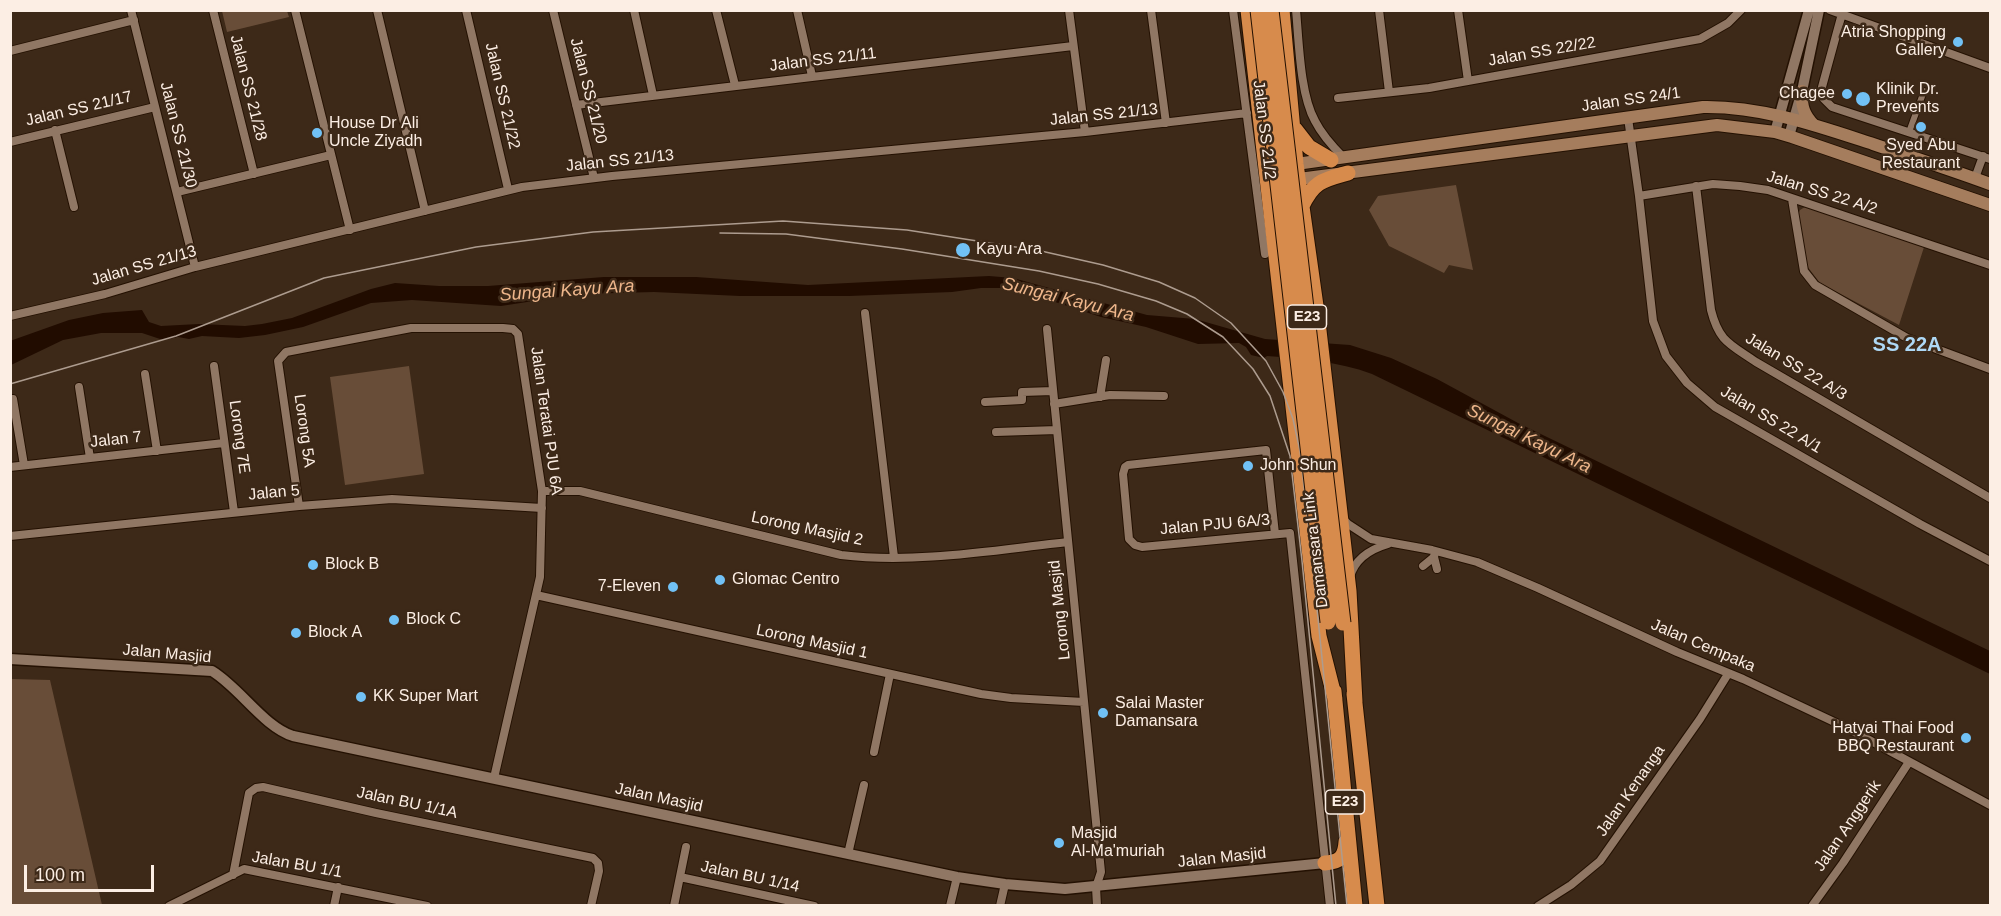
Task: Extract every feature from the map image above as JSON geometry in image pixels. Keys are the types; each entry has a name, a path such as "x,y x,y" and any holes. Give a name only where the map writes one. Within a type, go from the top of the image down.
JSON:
{"highway":[{"path":"1248,10 1319,636 1335,699"},
{"name":"Damansara Link","path":"1258,10 1336,622 1355,702 1377,906"},
{"name":"Damansara Link","path":"1271,10 1336,622 1335,699 1355,906"},
{"path":"1282,10 1297,171 1317,313 1349,591 1355,702"},
{"path":"1257,88 1264,102 1275,106 1284,101 1290,83"},
{"path":"1294,129 1310,147 1341,163 1314,186 1302,206"},
{"path":"1274,227 1276,221 1287,216 1297,220 1304,231"},
{"path":"1325,863 1334,862 1346,854 1346,816"}],"main road":[{"path":"1802,91 1801,103 1806,117 1814,125"},
{"name":"Jalan SS 24/1","path":"1268,176 1628,118 1703,107 1718,107 1793,119 1990,184"},
{"name":"Jalan SS 24/1","path":"1297,171 1341,163 1630,136 1718,125 1775,132 1789,136 1990,205"}],"street":[{"name":"Jalan SS 21/28","path":"213,10 254,174"},
{"path":"295,10 350,230"},
{"path":"376,10 425,211"},
{"name":"Jalan SS 21/22","path":"466,10 508,189"},
{"name":"Jalan SS 21/20","path":"553,10 594,178"},
{"path":"634,10 653,95"},
{"path":"716,10 735,85"},
{"path":"797,10 812,76"},
{"path":"1069,10 1085,132"},
{"path":"1151,10 1166,123"},
{"name":"Jalan SS 21/2","path":"1233,10 1265,254"},
{"path":"1296,10 1307,99 1314,120 1341,163"},
{"path":"1379,10 1389,92"},
{"path":"1458,10 1468,81"},
{"name":"Jalan SS 22/22","path":"1338,98 1468,81 1700,39 1728,23 1741,10"},
{"path":"1775,132 1809,10"},
{"path":"1789,136 1802,91 1819,10"},
{"path":"1830,10 1990,68"},
{"path":"1843,13 1822,87 1824,99 1832,107 1987,158 1975,178"},
{"path":"10,51 133,15"},
{"name":"Jalan SS 21/30","path":"133,15 195,267"},
{"name":"Jalan SS 21/11","path":"576,105 1074,46"},
{"path":"1909,132 1924,92"},
{"name":"Jalan SS 21/17","path":"10,142 155,107"},
{"name":"Jalan SS 21/13","path":"10,316 105,294 195,267 508,189 594,178 1085,132 1247,113"},
{"name":"Jalan SS 22 A/1","path":"1628,118 1653,321 1666,356 1687,383 1715,406 1920,524 1990,561"},
{"path":"55,130 74,207"},
{"path":"177,192 331,155"},
{"name":"Jalan SS 22 A/2","path":"1639,196 1713,184 1768,190 1990,265"},
{"name":"Jalan SS 22 A/3","path":"1696,186 1711,310 1715,326 1721,337 1756,362 1990,498"},
{"path":"1792,200 1804,271 1815,285 1906,338 1990,369"},
{"path":"865,313 894,557"},
{"name":"Jalan Teratai PJU 6A","path":"278,361 286,352 411,328 513,329 518,334 543,491 540,577 494,778"},
{"name":"Lorong Masjid","path":"1047,329 1101,872 1095,887 1097,906"},
{"path":"1100,397 1106,360"},
{"name":"Lorong 5A","path":"278,361 299,506"},
{"name":"Lorong 7E","path":"214,366 234,512"},
{"path":"146,374 158,451"},
{"path":"79,387 90,458"},
{"path":"985,402 1022,400 1022,392 1053,392"},
{"path":"1054,404 1100,397 1164,396"},
{"path":"13,399 24,465"},
{"path":"996,432 1057,430"},
{"name":"Jalan 7","path":"10,467 224,443"},
{"name":"Jalan PJU 6A/3","path":"1275,534 1266,450 1125,467 1123,474 1129,539 1135,545 1142,547 1290,533 1325,863"},
{"name":"Lorong Masjid 2","path":"543,491 580,490 841,555 872,559 947,555 1068,542"},
{"name":"Jalan 5","path":"10,536 234,512 392,499 542,508"},
{"name":"Jalan Cempaka","path":"1341,516 1354,529 1371,539 1392,544 1399,543 1485,566 1728,674 1847,728 1990,805"},
{"path":"1349,591 1350,575 1357,562 1375,548 1392,544"},
{"path":"1423,566 1435,554"},
{"path":"1435,554 1437,569"},
{"name":"Lorong Masjid 1","path":"536,595 890,674 1011,698 1084,702"},
{"name":"Jalan Masjid","path":"10,658 212,671 223,677 284,734 957,877 1065,889 1325,863"},
{"path":"874,752 890,674"},
{"name":"Jalan Kenanga","path":"1538,906 1571,885 1600,861 1700,719 1728,674"},
{"name":"Jalan Anggerik","path":"1812,906 1909,762"},
{"path":"848,854 864,785"},
{"name":"Jalan BU 1/1A","path":"233,875 249,794 256,788 263,787 593,858 598,863 598,871 591,906"},
{"path":"674,906 686,847"},
{"path":"1325,863 1330,906"},
{"name":"Jalan BU 1/1","path":"169,906 244,869 427,906"},
{"name":"Jalan BU 1/14","path":"680,877 814,906"},
{"path":"950,906 957,877"},
{"path":"1000,906 1005,884"},
{"path":"334,906 338,887"},
{"path":"758,906 760,895"}],"shaded area":[{"path":"222,11 287,11 289,17 227,32"},
{"path":"1456,185 1473,270 1449,265 1444,273 1389,246 1369,210 1378,196"},
{"path":"1808,205 1925,244 1899,325 1820,283 1807,266 1796,220 1800,210"},
{"path":"409,366 424,474 345,485 330,377"},
{"path":"11,679 50,680 102,905 11,905"}],"water":[{"name":"Sungai Kayu Ara","path":"989,276 1013,278 1147,315 1195,319 1265,339 1350,345 1391,358 1437,379 1518,423 1990,651 1990,674 1372,374 1320,361 1267,356 1264,358 1251,355 1246,347 1239,343 1198,344 1146,327 1101,317 1046,299 1000,288 849,296 740,296 654,292 579,294 501,306 412,300 371,303 303,327 239,338 202,336 163,340 142,333 101,333 63,340 11,365 10,341 69,320 103,313 142,310 149,322 161,326 199,324 245,326 292,318 371,289 395,283 488,286 604,277 696,277 808,285"}],"tram line":[{"path":"10,384 176,336 324,278 476,247 593,232 783,221 907,230 1041,251 1103,265 1159,282 1195,298 1231,323 1266,361 1283,392 1293,419 1300,451 1312,559 1347,906"},
{"path":"720,233 786,234 902,249 1039,271 1098,284 1156,301 1187,314 1223,337 1253,369 1270,396 1290,456 1336,906"}],"place":[{"name":"Atria Shopping Gallery","path":"1958,42"},
{"name":"Chagee","path":"1847,94"},
{"name":"Klinik Dr. Prevents","path":"1863,99"},
{"name":"Syed Abu Restaurant","path":"1921,127"},
{"name":"House Dr Ali Uncle Ziyadh","path":"317,133"},
{"name":"Kayu Ara","path":"963,250"},
{"name":"John Shun","path":"1248,466"},
{"name":"Block B","path":"313,565"},
{"name":"Glomac Centro","path":"720,580"},
{"name":"7-Eleven","path":"673,587"},
{"name":"Block C","path":"394,620"},
{"name":"Block A","path":"296,633"},
{"name":"KK Super Mart","path":"361,697"},
{"name":"Salai Master Damansara","path":"1103,713"},
{"name":"Hatyai Thai Food BBQ Restaurant","path":"1966,738"},
{"name":"Masjid Al-Ma'muriah","path":"1059,843"}],"district":[{"name":"SS 22A","path":"1907,345"}]}
